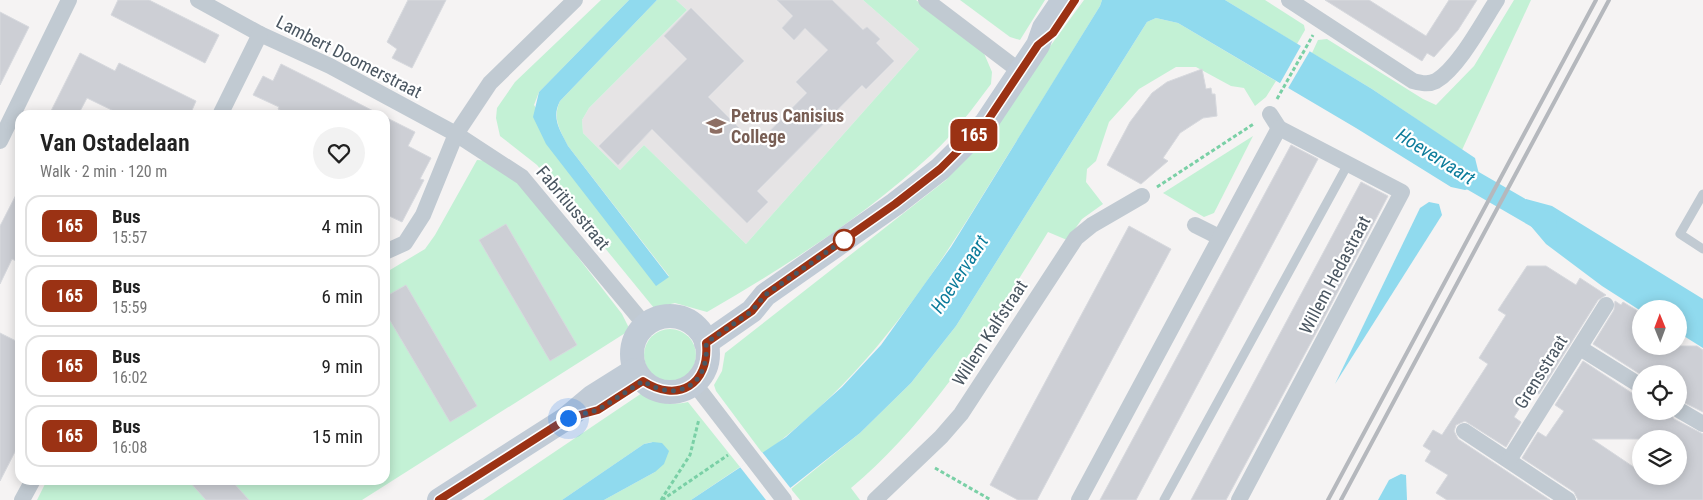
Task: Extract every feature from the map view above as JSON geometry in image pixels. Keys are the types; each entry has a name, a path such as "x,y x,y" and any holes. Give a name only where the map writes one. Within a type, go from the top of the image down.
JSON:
{"street":[{"path":"0,141 68,0"},
{"name":"Lambert Doomerstraat","path":"198,0 260,34 330,66 456,134"},
{"path":"390,250 405,242 423,215 456,134 490,83 575,0"},
{"path":"926,0 1021,72"},
{"path":"702,336 743,300 765,295 895,204 940,169 986,123 1038,45 1044,28 1063,0"},
{"path":"1038,45 1053,33 1075,0"},
{"path":"1289,0 1413,81 1425,84 1436,81 1460,57 1496,0"},
{"path":"222,110 260,34"},
{"name":"Willem Hedastraat","path":"1239,500 1402,192 1279,128 1270,114"},
{"path":"1080,500 1279,128"},
{"name":"Fabritiusstraat","path":"456,134 522,177 645,325"},
{"name":"Willem Kalfstraat","path":"875,500 919,459 961,414 1076,238 1092,224 1142,196"},
{"path":"1196,225 1219,237"},
{"name":"Grensstraat","path":"1509,460 1606,305"},
{"path":"701,392 682,390 669,392 655,389 639,376 632,358 632,345 637,334 645,325 661,317 678,316 689,321 702,336 708,358 701,392 783,498"},
{"path":"1580,348 1632,380"},
{"path":"439,500 568,418 592,396 639,376"},
{"path":"1687,415 1703,424"},
{"path":"1464,431 1568,500"},
{"path":"22,500 30,485"}],"lane":[{"path":"1164,500 1348,164"},
{"path":"1703,194 1680,234 1703,249"}],"path":[{"path":"1142,196 1270,114 1310,39"},
{"path":"662,500 690,455 701,392"},
{"path":"662,500 741,446"},
{"path":"919,459 991,500"}],"shaded area":[{"name":"Petrus Canisius College","path":"676,0 863,0 919,49 746,244 644,145 620,170 583,133 582,120 589,108 687,10"}],"green space":[{"path":"601,0 629,0 539,92 534,105 656,285 669,276 568,146 558,124 557,113 560,101 657,0 676,0 687,10 589,108 582,120 583,133 620,170 644,145 746,244 919,49 863,0 916,0 983,51 992,72 991,84 956,129 932,154 880,198 824,239 766,277 707,312 675,303 654,308 537,165 500,136 496,118 497,108 515,82"},
{"path":"960,0 1045,0 1020,40 1010,37"},
{"path":"1084,0 1102,0 969,217 919,292 893,327 834,394 800,425 763,454 716,391 714,385 722,371 725,353 946,180 985,135"},
{"path":"1225,0 1265,0 1304,25 1305,30 1297,44"},
{"path":"1514,0 1531,0 1462,150 1372,89 1312,53 1318,40 1327,39 1423,99 1436,105 1474,66"},
{"path":"1156,18 1178,23 1276,81 1266,97 1255,106 1244,88 1231,86 1196,67 1176,67 1139,89 1109,122 1096,161 1087,169 1086,182 1103,204 1082,219 1067,240 1048,232 983,335 935,401 881,461 851,488 860,500 800,500 791,489 860,433 911,383 956,326 1147,22"},
{"path":"1253,136 1214,213 1204,217 1163,193"},
{"path":"477,160 491,161 523,186 622,314 630,330 390,482 390,270 425,249 435,235"},
{"path":"665,329 675,329 685,333 692,340 696,355 692,370 685,377 675,381 665,381 655,377 648,370 644,360 644,350 648,340 655,333"},
{"path":"642,393 664,403 688,402 740,467 691,500 604,500 655,472 652,442 644,444 562,500 483,500"},
{"path":"44,485 386,485 362,500 37,500"}],"water":[{"path":"629,0 657,0 560,101 557,107 556,118 568,146 669,277 656,286 546,144 533,117 539,92"},
{"path":"1102,0 1225,0 1372,89 1475,158 1479,174 1472,188 1465,190 1451,187 1356,128 1178,23 1156,18 1147,22 956,326 911,383 860,433 775,500 691,500 786,437 842,387 881,345 951,247"},
{"path":"1526,199 1552,206 1703,299 1703,348 1688,339 1688,300 1632,300 1632,305 1602,286 1546,244 1519,212"},
{"path":"1429,202 1439,204 1442,215 1335,384 1420,208"},
{"path":"662,443 669,451 664,464 655,472 604,500 562,500 644,444"},
{"path":"1401,474 1406,475 1407,500 1378,500 1389,480"}],"pier":[{"path":"1302,44 1311,49 1287,90 1279,85"},
{"path":"762,452 792,490 776,500 766,500 740,467"}],"building":[{"path":"118,0 149,0 219,35 205,63 111,15"},
{"path":"408,0 446,0 412,68 392,58 397,49 387,42"},
{"path":"777,0 832,0 863,30 867,27 880,39 876,43 894,61 866,89 862,85 757,191 768,202 747,223 652,129 618,165 599,146 687,59 664,36 691,8 744,61 708,97 756,145 807,93 796,82 828,50 805,28 794,40 782,28 793,16"},
{"path":"1325,0 1369,0 1426,36 1449,0 1477,0 1458,30 1434,57 1427,53 1422,61"},
{"path":"0,12 29,27 0,85"},
{"path":"80,53 115,71 119,63 196,101 192,110 112,110 87,98 81,110 52,110"},
{"path":"281,64 371,110 280,110 279,107 253,95 263,76 273,81"},
{"path":"1202,69 1206,89 1211,88 1212,94 1215,94 1217,116 1203,118 1180,133 1163,158 1168,161 1141,184 1107,165 1130,122 1152,93 1167,82"},
{"path":"390,120 415,132 408,146 431,158 420,179 424,180 402,222 390,216"},
{"path":"1291,145 1318,159 1136,500 1100,500"},
{"path":"1361,182 1388,196 1322,322 1226,500 1191,500"},
{"path":"15,197 15,260 12,259 0,284 0,226"},
{"path":"506,224 577,345 550,361 479,240"},
{"path":"1129,226 1171,249 1037,500 1018,500 990,485"},
{"path":"1527,266 1546,266 1576,285 1580,278 1606,295 1598,300 1539,394 1531,390 1514,417 1521,422 1506,447 1465,421 1456,425 1454,431 1458,439 1550,500 1447,500 1436,493 1448,475 1425,461 1431,451 1423,446 1433,430 1442,435 1488,364 1479,358 1506,315 1498,310"},
{"path":"406,285 477,406 450,422 390,320 390,294"},
{"path":"1615,301 1621,305 1623,302 1632,308 1632,355 1688,355 1688,346 1697,346 1703,350 1703,412 1687,404 1687,365 1632,365 1632,369 1593,344 1614,310"},
{"path":"0,333 15,340 15,452 0,481"},
{"path":"1583,361 1632,393 1632,420 1676,420 1703,434 1703,500 1578,500 1574,492 1522,458 1538,432 1546,437 1564,411 1555,405"},
{"path":"192,485 236,485 249,500 206,500"}],"waterway":[{"name":"Hoevervaart","path":"1451,168 1546,223"}],"railway":[{"path":"1328,500 1596,0"},
{"path":"1341,500 1609,0"}],"bus line":[{"name":"165","path":"439,500 568,418 598,410 643,381 655,389 669,392 682,390 694,383 704,371 708,358 706,343 736,324 752,311 765,295 895,204 940,169 986,123 1038,45 1053,33 1075,0"}],"place":[{"name":"Petrus Canisius College","path":"716,126"}],"route":[{"path":"568,418 598,410 643,381 655,389 669,392 682,390 694,383 704,371 708,358 706,343 736,324 752,311 765,295 844,240"}]}
